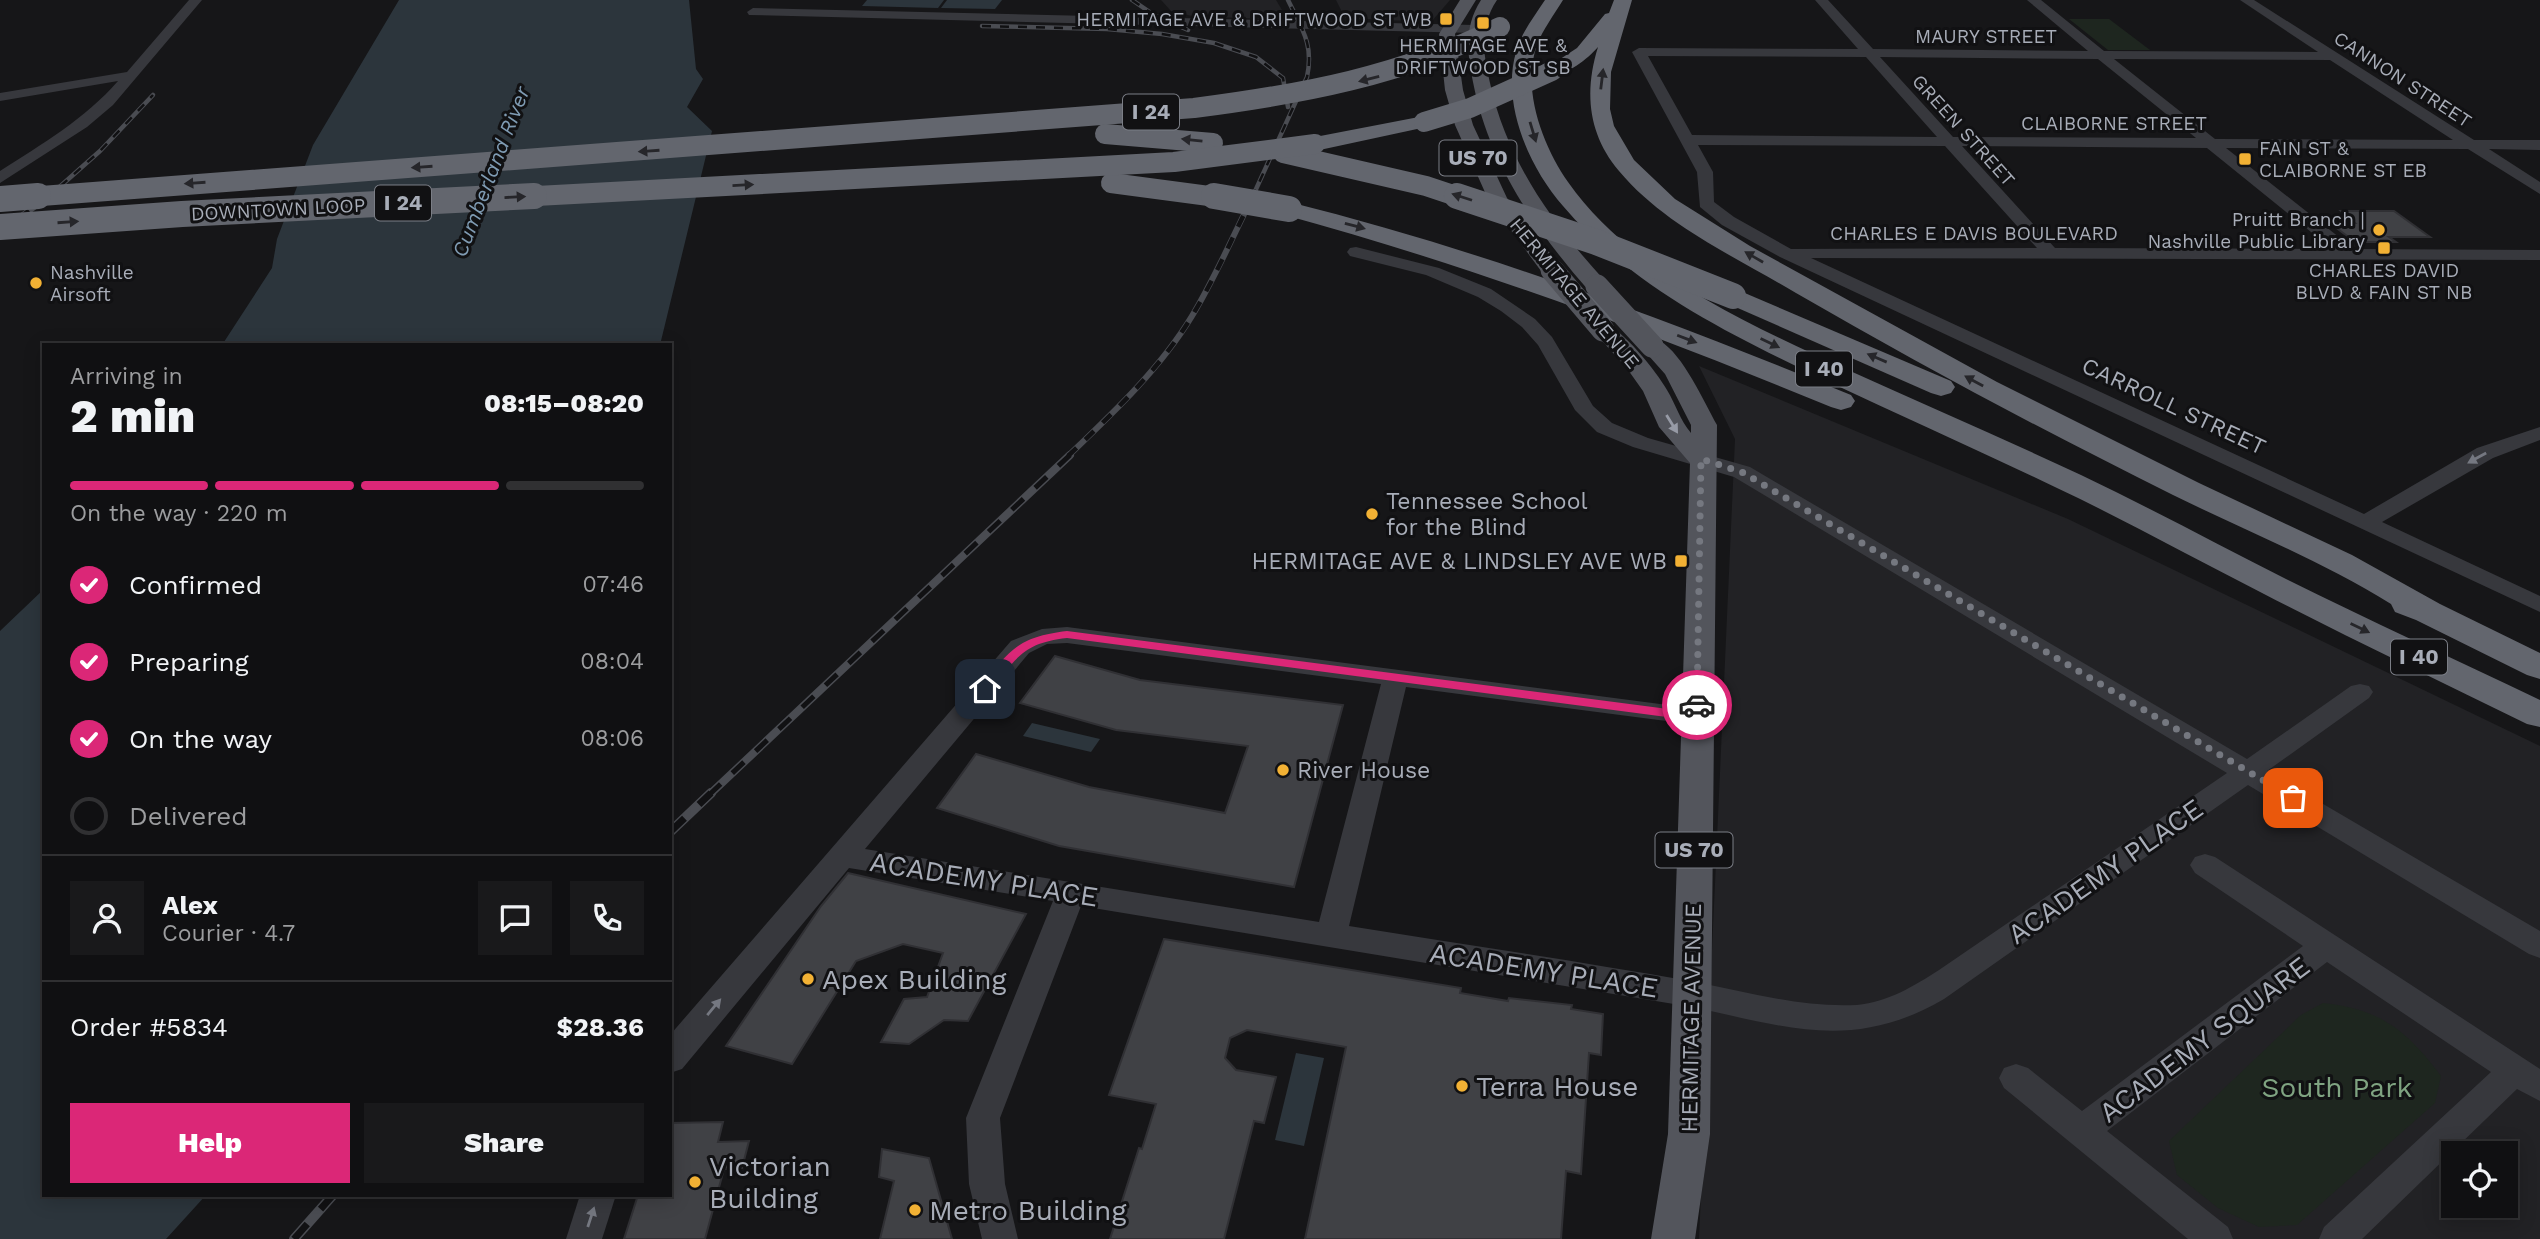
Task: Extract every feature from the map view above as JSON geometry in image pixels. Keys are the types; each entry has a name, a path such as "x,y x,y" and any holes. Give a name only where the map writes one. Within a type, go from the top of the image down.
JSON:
{"highway":[{"name":"I 40","path":"1541,1 1536,28 1524,58 1524,99 1535,140 1567,197 1625,255 1667,288 1764,341 2101,497 2299,599 2540,715"},
{"name":"I 40","path":"1622,2 1602,72 1599,113 1610,143 1633,174 1664,200 1717,236 2001,396 2188,490 2379,581 2428,612 2540,667"},
{"name":"I 24","path":"807,181 1174,162 1315,144 1423,122 1470,108 1552,71 1584,52 1622,2"},
{"name":"I 24","path":"790,139 1082,119 1270,99 1341,86 1396,72 1461,48 1506,23"},
{"path":"790,139 1076,133 1164,138 1267,149 1426,186 1596,242 1733,296 1923,378 2363,589 2428,612"},
{"name":"DOWNTOWN LOOP","path":"0,199 790,139"},
{"path":"807,181 1045,179 1172,189 1289,209 1427,246 1534,281 1725,353 2299,599"},
{"name":"DOWNTOWN LOOP","path":"0,227 182,214 807,181"},
{"path":"2188,490 2251,511 2540,646"}],"main road":[{"path":"1450,29 1468,0"},
{"path":"1474,29 1489,0"},
{"name":"HERMITAGE AVENUE","path":"1450,29 1447,34 1454,90 1482,169 1498,199 1552,270 1634,362 1654,390 1672,427 1701,459"},
{"name":"HERMITAGE AVENUE","path":"1474,29 1481,86 1493,131 1512,173 1535,212 1597,286 1675,371 1704,425 1701,459 1689,1134 1673,1239"}],"street":[{"path":"0,178 82,124 108,102 196,0"},
{"name":"GREEN STREET","path":"1821,0 2051,254"},
{"path":"2033,0 2350,255"},
{"name":"CANNON STREET","path":"2246,0 2540,189"},
{"path":"752,12 1164,16 1474,29"},
{"name":"MAURY STREET","path":"1688,140 1639,52 2333,56"},
{"path":"0,97 132,75"},
{"name":"CLAIBORNE STREET","path":"1688,140 2540,145"},
{"name":"CARROLL STREET","path":"1688,140 1705,172 1706,204 1728,221 1786,253 2540,605"},
{"path":"1356,252 1396,260 1462,284 1505,304 1545,341 1593,419 1618,436 1742,472 2540,946"},
{"name":"CHARLES E DAVIS BOULEVARD","path":"1786,253 2540,256"},
{"path":"2366,522 2485,453 2540,433"},
{"path":"672,1057 1020,647 1042,637 1067,635 1697,716"},
{"path":"1331,936 1395,678"},
{"name":"ACADEMY PLACE","path":"843,856 1692,994 1780,1012 1843,1018 1880,1015 1910,1003 2109,870 2360,692"},
{"name":"ACADEMY SQUARE","path":"2205,865 2528,1078 2337,1239"},
{"path":"1000,1239 987,1184 984,1118 1071,894"},
{"name":"ACADEMY SQUARE","path":"2082,1131 2325,946"},
{"name":"ACADEMY SQUARE","path":"2016,1078 2215,1239"},
{"path":"584,1239 597,1197"}],"shaded area":[{"path":"1161,0 1276,0 1288,20 1192,16 1171,11"},
{"path":"1336,0 1450,0 1431,22 1345,18"},
{"path":"1699,366 2068,519 2540,746 2540,1239 1699,1239 1735,439"}],"green space":[{"path":"2069,19 2109,19 2150,50 2108,50"},
{"name":"South Park","path":"2323,1003 2343,1006 2377,1017 2404,1035 2441,1076 2435,1103 2297,1225 2259,1227 2218,1208 2177,1175 2169,1141 2301,1015"}],"water":[{"name":"Cumberland River","path":"399,0 689,0 696,69 703,79 687,107 712,131 660,343 223,343 272,268 277,239 313,145"},
{"path":"867,0 944,0 938,8 862,6"},
{"path":"947,0 1002,0 995,9 941,8"},
{"path":"42,591 42,1197 204,1197 166,1239 0,1239 0,631"},
{"path":"1032,723 1100,739 1091,752 1023,736"},
{"path":"1296,1053 1324,1058 1304,1146 1275,1140"}],"building":[{"name":"Pruitt Branch | Nashville Public Library","path":"2341,211 2394,211 2430,237 2389,237 2396,242 2355,242 2330,223 2355,223"},
{"name":"River House","path":"1055,656 1140,680 1343,705 1294,887 1059,846 937,808 976,754 1089,787 1225,813 1248,746 1116,730 1020,703"},
{"name":"Apex Building","path":"848,873 1026,914 968,1021 944,1020 909,1044 881,1042 904,999 927,997 943,953 903,944 856,961 792,1064 726,1046 821,906"},
{"name":"Terra House","path":"1164,939 1461,988 1460,993 1508,1001 1509,998 1572,1005 1571,1009 1603,1014 1601,1055 1589,1053 1581,1174 1566,1171 1561,1239 1305,1239 1346,1047 1247,1030 1230,1038 1225,1058 1236,1070 1276,1077 1264,1123 1254,1121 1224,1239 1110,1239 1156,1104 1109,1095"},
{"name":"Victorian Building","path":"723,1122 718,1142 749,1141 742,1168 724,1169 705,1239 624,1239 637,1197 672,1197 672,1123"},
{"name":"Metro Building","path":"882,1149 929,1158 952,1239 880,1239 894,1181 879,1177"}],"railway":[{"path":"1132,0 1154,15 1188,30"},
{"path":"1252,198 1307,77 1308,46 1288,0"},
{"path":"982,26 1107,29 1162,34 1214,43 1256,57 1283,78 1288,107"},
{"path":"47,198 100,151 153,95"},
{"path":"0,232 49,196"},
{"path":"1068,456 1134,390 1179,336 1208,287 1253,196"},
{"path":"709,795 1070,455"},
{"path":"672,830 711,793"},
{"path":"294,1239 331,1197"}],"way so far":[{"path":"1697,705 1701,459 1742,472 2293,798"}],"place":[{"name":"HERMITAGE AVE & DRIFTWOOD ST WB","path":"1446,19"},
{"name":"HERMITAGE AVE & DRIFTWOOD ST SB","path":"1483,23"},
{"name":"FAIN ST & CLAIBORNE ST EB","path":"2245,159"},
{"name":"Pruitt Branch | Nashville Public Library","path":"2379,230"},
{"name":"CHARLES DAVID BLVD & FAIN ST NB","path":"2384,248"},
{"name":"Nashville Airsoft","path":"36,283"},
{"name":"Tennessee School for the Blind","path":"1372,514"},
{"name":"HERMITAGE AVE & LINDSLEY AVE WB","path":"1681,561"},
{"name":"River House","path":"1283,770"},
{"name":"Apex Building","path":"808,979"},
{"name":"Terra House","path":"1462,1086"},
{"name":"Victorian Building","path":"695,1182"},
{"name":"Metro Building","path":"915,1210"}],"route":[{"path":"985,689 1020,647 1042,637 1067,635 1697,716 1697,705"}]}
